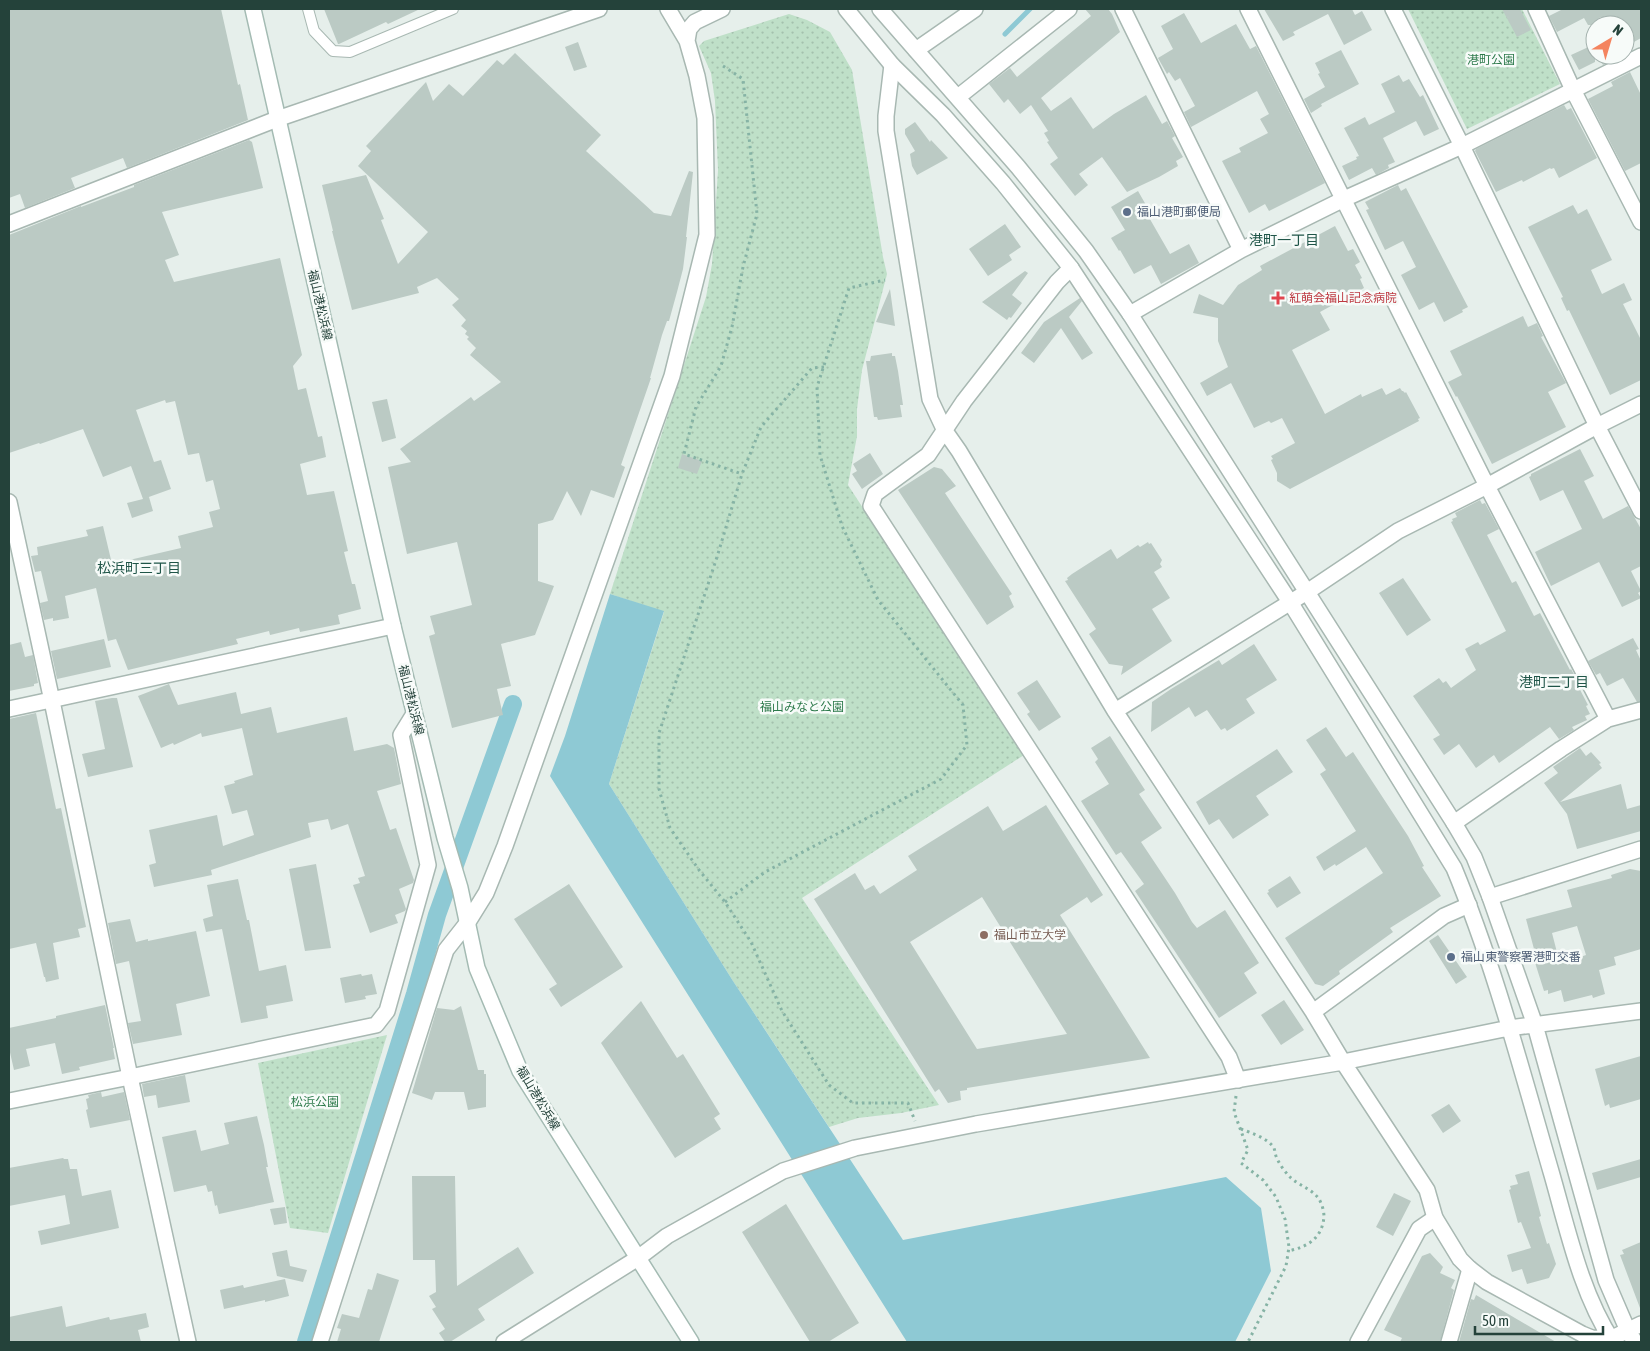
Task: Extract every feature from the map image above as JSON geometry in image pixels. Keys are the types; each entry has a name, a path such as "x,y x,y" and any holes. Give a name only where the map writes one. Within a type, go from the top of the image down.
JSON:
{"street":[{"name":"福山港松浜線","path":"253,9 393,626 445,838 460,888 477,968 520,1071 691,1342"},
{"path":"9,224 277,119 600,9"},
{"path":"320,1342 446,950 468,922 486,893 506,846 668,386 707,235 705,118 697,76 687,41 668,9"},
{"path":"687,41 689,29 695,22 722,9"},
{"path":"846,9 892,65 943,115 990,168 1071,268 1290,602 1454,868 1469,905 1509,1028 1585,1287 1612,1340"},
{"path":"880,9 1018,167 1086,251 1130,314 1474,857 1535,1025 1606,1280 1635,1332 1612,1340 1592,1338 1582,1334 1487,1282 1460,1259 1435,1218 1427,1190 1343,1062 1313,1012 1115,711 959,451 945,431 930,399 886,131 892,65"},
{"path":"916,50 975,9"},
{"path":"958,97 1069,9"},
{"path":"1123,9 1241,250"},
{"path":"1248,9 1487,486 1608,718"},
{"path":"1393,9 1462,146 1597,426 1641,511"},
{"path":"1536,9 1573,90 1641,222"},
{"path":"1130,314 1241,250 1344,199 1462,146 1641,56"},
{"path":"1071,268 1057,282 964,401 928,455 875,494 871,506 1230,1057 1238,1080"},
{"path":"1115,711 1307,592 1398,531 1641,404"},
{"path":"9,502 188,1342"},
{"path":"9,709 393,626"},
{"path":"1454,823 1608,718 1641,710"},
{"path":"9,1100 130,1077 376,1025 387,1011 428,865 400,735 414,714"},
{"path":"1490,897 1641,849"},
{"path":"1313,1012 1444,916 1469,905"},
{"path":"504,1342 638,1258 666,1236 783,1170 855,1148 920,1133 1343,1062 1509,1028 1641,1011"},
{"path":"1358,1342 1419,1229 1435,1218"},
{"path":"1449,1342 1470,1269"}],"lane":[{"path":"308,9 314,31 333,51 350,52 453,9"}],"path":[{"path":"723,66 743,79 757,214 743,267 730,335 721,366 696,407 684,454 742,474"},
{"path":"725,902 765,872 941,780 967,745 963,705 878,600 842,526 820,455 817,387 849,288 885,280"},
{"path":"824,367 812,368 761,427 742,474 717,557 659,733 659,789 670,828 725,902 751,942 782,1011 829,1085 853,1103 908,1103 920,1133"},
{"path":"1238,1080 1234,1112 1248,1150 1241,1163 1263,1180 1276,1197 1285,1219 1288,1251 1286,1266 1248,1342"},
{"path":"1240,1129 1269,1143 1274,1148 1279,1163 1291,1178 1314,1193 1320,1200 1324,1212 1323,1224 1318,1237 1300,1249 1288,1251"}],"green space":[{"name":"港町公園","path":"1408,9 1522,9 1560,84 1467,129"},
{"name":"福山みなと公園","path":"789,14 807,20 830,32 852,70 887,274 862,370 857,409 857,436 848,485 1024,755 802,898 939,1105 901,1113 858,1118 829,1127 733,981 609,784 664,612 610,594 706,297 712,264 718,170 715,101 711,73 699,46 704,41"},
{"name":"松浜公園","path":"387,1035 328,1233 290,1228 258,1063"}],"water":[{"path":"610,594 664,611 609,784 733,981 903,1240 1226,1177 1261,1208 1271,1271 1235,1342 907,1342 550,776 565,736"}],"building":[{"path":"9,9 221,9 248,120 127,168 123,158 71,178 75,188 25,208 20,194 9,198"},
{"path":"324,9 420,9 338,44"},
{"path":"1085,9 1108,9 1120,32 1041,98 1051,111 1071,97 1093,129 1146,95 1162,124 1167,121 1175,136 1172,138 1183,157 1176,161 1178,166 1127,192 1102,157 1079,174 1088,185 1075,196 1050,164 1058,158 1047,142 1049,141 1044,133 1048,131 1031,105 1020,114 1008,99 1004,103 989,84 1010,68 1017,77 1091,16"},
{"path":"1264,9 1352,9 1355,15 1362,11 1372,30 1344,45 1328,14 1293,32 1295,35 1283,41"},
{"path":"1502,9 1520,9 1531,30 1517,37"},
{"path":"1563,9 1641,9 1641,38 1635,41 1635,15 1585,15 1585,20 1584,18 1557,32 1549,16"},
{"path":"1184,13 1201,43 1236,24 1250,49 1256,46 1325,183 1269,211 1265,204 1249,213 1222,161 1241,152 1239,148 1268,133 1260,119 1269,114 1257,91 1191,127 1184,112 1195,106 1180,78 1175,81 1169,72 1167,74 1158,58 1173,49 1161,26"},
{"path":"578,42 587,67 574,71 565,47"},
{"path":"1585,49 1585,65 1589,65 1579,70 1571,55"},
{"path":"1341,50 1359,84 1321,104 1322,106 1311,113 1304,99 1325,87 1315,63"},
{"path":"515,53 601,135 586,151 654,213 671,216 689,171 693,172 687,237 683,269 669,321 667,321 662,335 651,378 621,465 625,467 614,498 591,490 581,516 567,491 553,520 538,524 538,581 554,586 535,635 501,644 511,686 497,689 503,715 452,728 429,636 435,634 430,616 472,605 457,542 407,554 388,467 411,462 400,449 471,397 474,401 501,382 470,355 476,348 467,339 469,337 465,334 467,331 461,326 466,320 452,305 459,299 437,278 417,287 419,293 352,310 322,185 366,175 384,219 381,220 398,264 428,232 358,166 371,151 366,146 426,82 433,101 449,84 463,96 497,60 503,65"},
{"path":"1630,72 1641,95 1641,163 1625,171 1588,99 1613,86 1611,82"},
{"path":"1399,75 1403,82 1409,79 1420,97 1423,95 1439,129 1424,136 1416,121 1383,138 1395,162 1388,165 1389,168 1376,175 1372,168 1349,180 1342,166 1357,159 1356,157 1359,156 1344,128 1365,117 1369,125 1395,112 1381,84"},
{"path":"1564,105 1567,110 1571,108 1597,158 1559,178 1554,168 1550,168 1523,182 1522,180 1496,192 1475,151 1476,149"},
{"path":"915,122 930,142 931,140 948,158 917,175 912,166 910,154 915,151 905,134 905,129"},
{"path":"249,140 252,142 263,188 162,212 179,255 165,260 174,282 280,258 302,355 293,366 298,390 306,388 318,437 322,436 326,457 300,464 307,495 334,491 348,551 344,552 361,609 338,615 340,624 300,632 299,628 270,635 269,631 236,639 238,644 128,670 116,639 108,641 96,588 65,596 69,618 53,621 53,618 44,620 40,603 48,601 41,571 35,572 31,556 38,555 37,547 88,536 86,530 103,526 112,564 181,548 178,536 213,527 209,512 220,509 213,480 206,482 199,453 188,455 175,401 166,403 165,400 136,410 154,462 161,460 171,489 146,498 149,497 153,511 132,518 127,503 143,499 131,466 103,477 83,429 9,453 9,235"},
{"path":"1398,185 1401,191 1406,188 1468,307 1462,310 1463,312 1444,322 1434,302 1419,310 1401,275 1416,267 1403,241 1385,250 1366,210 1369,209 1365,202"},
{"path":"1138,191 1150,212 1147,214 1170,254 1189,244 1199,263 1161,284 1151,265 1134,274 1111,238 1125,230 1111,207"},
{"path":"1573,205 1578,214 1587,209 1612,260 1591,270 1602,294 1624,283 1632,300 1623,304 1641,340 1641,380 1610,395 1569,310 1567,311 1561,298 1563,297 1528,227"},
{"path":"1005,224 1021,247 1009,255 1012,260 988,276 969,249"},
{"path":"1335,226 1348,251 1353,249 1360,262 1355,265 1362,278 1360,279 1364,288 1320,312 1330,330 1292,350 1325,414 1361,394 1362,397 1382,388 1386,395 1400,388 1406,392 1420,418 1418,419 1419,421 1290,489 1277,481 1277,473 1271,460 1273,459 1271,456 1295,443 1282,418 1271,423 1269,421 1254,428 1231,383 1207,396 1200,383 1228,367 1218,341 1218,318 1193,313 1199,294 1223,305 1238,285 1262,270 1260,266"},
{"path":"1025,271 1028,273 1012,295 1022,303 1011,318 1009,317 1007,320 982,302"},
{"path":"890,289 895,326 876,322"},
{"path":"1080,298 1082,301 1069,317 1093,353 1082,360 1061,328 1034,363 1021,353 1044,322"},
{"path":"1523,316 1528,327 1537,323 1543,336 1541,337 1566,383 1548,392 1566,427 1492,464 1448,382 1462,375 1450,351"},
{"path":"892,353 892,356 895,356 898,371 903,405 900,405 902,417 878,420 877,417 874,417 866,361 870,361 871,356"},
{"path":"387,399 396,438 382,442 372,402"},
{"path":"1580,449 1594,476 1584,481 1603,519 1628,506 1641,529 1641,566 1631,571 1641,591 1638,593 1641,598 1622,607 1599,562 1551,586 1535,552 1582,529 1563,490 1540,501 1529,477 1531,474"},
{"path":"870,453 883,474 862,489 852,474 857,471 853,464"},
{"path":"682,454 702,461 697,474 678,468"},
{"path":"934,467 942,469 956,486 945,493 1012,594 1009,596 1014,607 987,625 898,490"},
{"path":"1480,500 1482,504 1485,503 1499,529 1487,535 1512,583 1516,581 1534,616 1540,613 1570,670 1579,683 1577,684 1588,705 1586,706 1590,714 1585,716 1587,720 1572,727 1574,730 1559,739 1550,727 1499,763 1494,755 1476,768 1459,744 1444,755 1433,739 1440,735 1413,696 1439,678 1443,683 1446,681 1451,688 1476,670 1465,649 1478,642 1480,645 1506,631 1451,522 1453,521 1452,519 1457,517 1455,513"},
{"path":"1148,542 1149,544 1151,543 1162,560 1160,564 1162,567 1154,572 1170,598 1152,609 1172,641 1121,675 1123,666 1109,664 1089,634 1096,629 1065,581 1072,574 1111,549 1117,559 1138,545 1140,547"},
{"path":"1403,578 1431,620 1407,636 1379,593"},
{"path":"1633,638 1639,649 1636,650 1641,661 1641,701 1637,702 1623,678 1607,686 1600,673 1596,675 1588,661"},
{"path":"104,639 111,667 57,679 51,651"},
{"path":"21,642 25,657 33,655 38,683 34,684 34,686 9,691 9,645"},
{"path":"1254,644 1277,680 1246,699 1255,713 1227,731 1225,728 1221,730 1207,710 1195,717 1189,707 1151,732 1152,702 1219,660 1222,665"},
{"path":"1037,680 1061,717 1039,731 1027,714 1030,712 1017,693"},
{"path":"169,684 178,705 236,692 241,714 271,707 277,733 347,717 354,751 387,744 394,748 401,784 377,791 390,830 396,828 414,880 413,883 399,889 406,909 395,915 398,923 370,933 353,885 360,883 358,878 365,876 348,824 331,830 328,819 308,823 311,837 211,870 212,875 154,887 149,865 156,863 149,830 217,815 223,846 254,835 247,810 232,814 224,786 253,775 242,728 202,737 201,733 174,745 173,743 161,748 138,696"},
{"path":"117,698 133,767 88,777 82,754 105,749 95,701"},
{"path":"36,713 56,809 61,808 86,927 78,929 80,937 53,943 59,979 46,982 36,943 9,949 9,719"},
{"path":"1326,727 1346,757 1353,752 1408,836 1424,866 1422,867 1441,896 1390,928 1393,932 1339,971 1340,974 1323,986 1315,984 1285,938 1383,873 1366,847 1336,866 1335,864 1324,871 1316,857 1356,831 1320,774 1326,770 1306,740"},
{"path":"1110,736 1145,790 1139,794 1162,828 1141,842 1192,922 1197,928 1225,910 1259,963 1244,973 1257,993 1219,1018 1135,891 1144,884 1121,852 1116,855 1081,801 1109,784 1095,762 1098,759 1091,748"},
{"path":"1580,748 1586,756 1591,752 1601,763 1599,764 1602,768 1560,802 1621,784 1627,809 1641,805 1641,831 1577,849 1567,814 1544,783 1558,773 1553,767"},
{"path":"1277,749 1293,772 1256,796 1269,815 1233,839 1219,819 1209,825 1196,802"},
{"path":"1046,805 1103,895 1091,903 1087,897 1060,915 1150,1058 967,1088 967,1090 960,1091 961,1100 948,1103 939,1089 935,1092 814,899 855,873 865,890 874,885 880,894 917,870 908,856 988,806 1003,831","holes":["982,897 1067,1034 977,1049 910,942"]},
{"path":"316,864 331,948 305,951 289,869"},
{"path":"1630,869 1641,871 1641,949 1614,957 1616,965 1599,970 1605,994 1593,998 1592,995 1564,1002 1561,990 1548,994 1548,990 1544,991 1531,950 1534,949 1526,919 1572,907 1567,890 1612,878 1611,875","holes":["1577,926 1586,955 1560,964 1552,933"]},
{"path":"1290,876 1301,893 1277,908 1267,893 1269,892 1268,890"},
{"path":"238,879 247,920 249,920 259,971 286,965 293,1001 266,1006 268,1018 241,1023 222,929 206,932 203,919 213,916 207,885"},
{"path":"569,884 623,967 561,1007 549,989 557,984 514,919"},
{"path":"130,919 136,942 196,931 210,996 176,1004 182,1035 133,1044 128,1023 141,1021 129,961 116,964 108,923"},
{"path":"1438,935 1467,977 1456,984 1429,941"},
{"path":"361,974 362,976 372,974 377,994 365,996 366,999 345,1003 340,978"},
{"path":"1284,1000 1304,1030 1281,1045 1261,1015"},
{"path":"641,1001 677,1058 683,1054 720,1114 714,1118 721,1129 675,1158 601,1043"},
{"path":"105,1005 115,1059 79,1067 80,1070 62,1074 55,1043 26,1049 30,1066 14,1070 9,1048 9,1028"},
{"path":"461,1006 478,1070 484,1070 484,1074 486,1074 486,1107 468,1110 464,1092 435,1092 432,1100 412,1093 437,1008 454,1010"},
{"path":"1641,1056 1641,1099 1610,1108 1609,1104 1605,1106 1595,1069"},
{"path":"185,1075 190,1102 158,1108 156,1095 144,1097 142,1084"},
{"path":"101,1092 102,1097 124,1092 130,1120 90,1128 86,1110 88,1109 86,1099 89,1098 88,1095"},
{"path":"1449,1104 1461,1121 1443,1133 1431,1115"},
{"path":"257,1116 274,1202 219,1214 212,1191 208,1192 206,1185 174,1192 162,1137 196,1130 201,1151 229,1144 224,1123"},
{"path":"63,1158 68,1159 70,1169 77,1169 82,1196 111,1190 119,1228 41,1245 38,1231 70,1224 65,1195 9,1206 9,1168"},
{"path":"1641,1159 1641,1177 1597,1190 1592,1173"},
{"path":"1529,1171 1541,1216 1539,1217 1547,1244 1549,1243 1556,1264 1549,1278 1527,1284 1522,1269 1512,1272 1507,1255 1531,1248 1521,1222 1518,1223 1509,1190 1511,1189 1510,1186 1518,1184 1515,1175"},
{"path":"412,1176 455,1176 457,1286 518,1247 534,1273 478,1309 485,1320 450,1342 445,1342 439,1333 445,1329 432,1309 436,1307 429,1296 436,1292 435,1260 413,1260"},
{"path":"1394,1193 1411,1201 1393,1236 1376,1227"},
{"path":"786,1204 859,1323 828,1342 810,1342 742,1232"},
{"path":"285,1207 287,1223 274,1225 270,1209"},
{"path":"1641,1242 1640,1308 1620,1255 1624,1254 1622,1250"},
{"path":"287,1250 290,1266 307,1270 303,1282 277,1276 272,1253"},
{"path":"1430,1253 1443,1267 1440,1273 1455,1280 1451,1288 1454,1290 1440,1342 1400,1342 1402,1338 1384,1330 1422,1256"},
{"path":"377,1273 399,1280 379,1342 337,1342 341,1329 337,1328 342,1314 359,1318 368,1289 372,1290"},
{"path":"285,1279 289,1296 224,1309 220,1290 243,1285 244,1288"},
{"path":"1476,1295 1556,1342 1459,1342 1471,1299 1474,1300"},
{"path":"62,1306 66,1327 109,1317 110,1320 146,1313 149,1327 138,1330 141,1342 9,1342 9,1317"}],"waterway":[{"path":"1005,34 1030,9"},
{"path":"306,1342 415,994 437,915 513,704"}],"place":[{"name":"福山港町郵便局","path":"1127,212"},
{"name":"紅萌会福山記念病院","path":"1278,298"},
{"name":"福山市立大学","path":"984,935"},
{"name":"福山東警察署港町交番","path":"1451,957"}],"district":[{"name":"港町一丁目","path":"1284,240"},
{"name":"松浜町三丁目","path":"139,568"},
{"name":"港町二丁目","path":"1554,682"}]}
